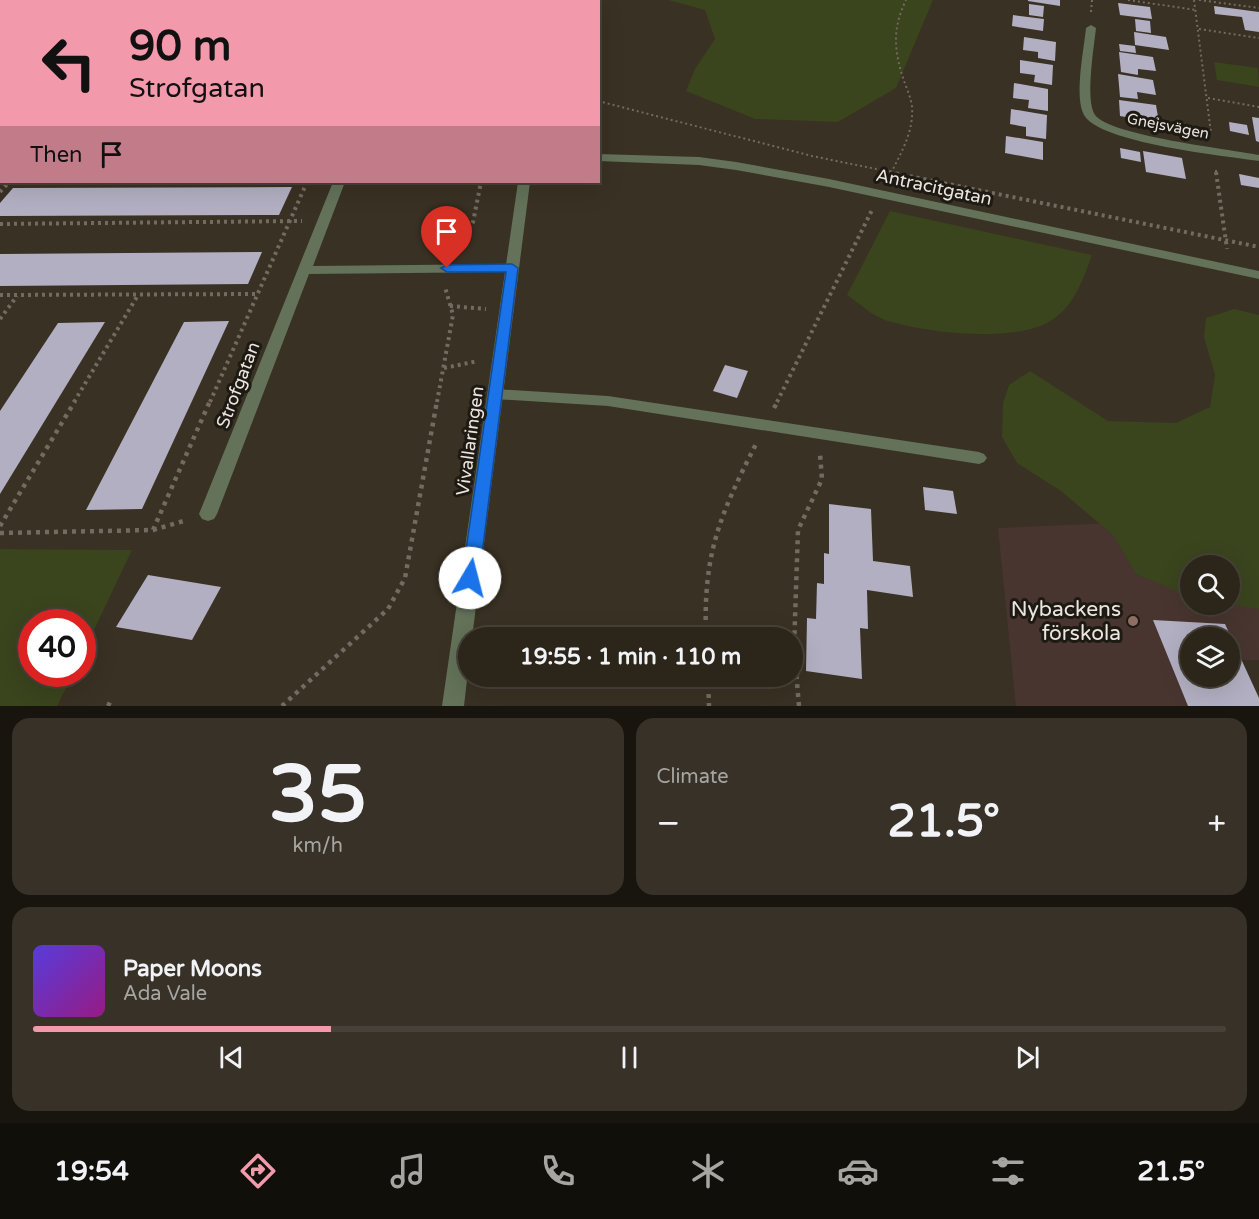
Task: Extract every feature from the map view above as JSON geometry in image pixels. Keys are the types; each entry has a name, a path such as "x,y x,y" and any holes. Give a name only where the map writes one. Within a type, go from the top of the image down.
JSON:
{"street":[{"name":"Gnejsvägen","path":"1091,28 1086,100 1089,115 1095,120 1111,129 1131,135 1259,158"},
{"name":"Antracitgatan","path":"600,157 699,161 783,175 1259,274"},
{"name":"Strofgatan","path":"208,514 339,183"},
{"name":"Vivallaringen","path":"453,706 524,183"},
{"path":"303,270 512,268"}],"lane":[{"path":"496,394 608,401 979,458"}],"path":[{"path":"891,172 908,134 912,112 911,101 897,61 893,38 898,14 906,0"},
{"path":"1128,0 1196,10"},
{"path":"1194,0 1208,98 1259,107"},
{"path":"1199,0 1259,8"},
{"path":"1199,29 1259,38"},
{"path":"600,102 812,156 1259,247"},
{"path":"153,530 307,183"},
{"path":"449,259 450,249 473,222 481,183"},
{"path":"0,225 289,222"},
{"path":"282,706 388,609 405,578 453,315 444,291 445,284"},
{"path":"0,295 258,294"},
{"path":"0,319 17,295"},
{"path":"0,526 138,295"},
{"path":"450,306 493,309"},
{"path":"444,368 485,360"},
{"path":"799,706 794,648 798,530 822,479 822,460 815,433"},
{"path":"0,532 153,530 208,514"},
{"path":"708,687 709,706"}],"shaded area":[{"name":"Nybackens förskola","path":"1114,523 1229,526 1259,587 1259,660 1242,660 1259,698 1259,706 1016,706 998,528"}],"green space":[{"path":"668,0 933,0 896,88 838,122 755,119 686,91 695,69 715,39 705,10"},
{"path":"1214,62 1258,68 1259,87 1217,80"},
{"path":"890,211 1092,255 1077,291 1067,307 1052,320 1036,327 1017,332 970,334 902,325 875,316 847,295"},
{"path":"1234,309 1259,315 1259,609 1240,606 1240,555 1180,555 1180,592 1136,574 1113,535 1061,491 1017,463 1002,437 1003,403 1009,385 1030,371 1108,421 1176,423 1210,407 1215,375 1204,337 1206,318"},
{"path":"0,549 132,550 96,626 96,609 18,609 18,687 66,687 57,706 0,706"}],"building":[{"path":"1060,0 1060,6 1028,1"},
{"path":"1118,3 1150,7 1152,19 1120,15"},
{"path":"1029,4 1044,6 1043,17 1029,15"},
{"path":"1214,6 1259,12 1259,32 1245,30 1242,17 1215,14"},
{"path":"1013,15 1044,19 1043,31 1012,26"},
{"path":"1135,19 1150,21 1151,33 1136,31"},
{"path":"1134,32 1166,37 1169,50 1135,45"},
{"path":"1024,37 1056,42 1055,61 1038,58 1038,52 1023,50"},
{"path":"1119,44 1135,46 1136,53 1120,51"},
{"path":"1119,52 1153,57 1156,71 1138,69 1138,75 1121,72"},
{"path":"1020,60 1053,65 1052,85 1034,82 1035,75 1020,73"},
{"path":"1118,74 1153,80 1156,95 1137,92 1138,99 1120,97"},
{"path":"1014,83 1048,89 1048,111 1028,108 1029,100 1013,98"},
{"path":"1119,100 1156,105 1159,123 1120,116"},
{"path":"1011,109 1047,115 1046,139 1026,136 1026,127 1010,124"},
{"path":"1252,117 1259,118 1259,142 1256,141"},
{"path":"1229,122 1247,125 1249,135 1230,131"},
{"path":"1006,136 1043,142 1043,160 1005,153"},
{"path":"1120,148 1140,152 1141,162 1121,158"},
{"path":"1143,151 1182,158 1186,179 1146,172"},
{"path":"1239,174 1259,178 1259,188 1241,185"},
{"path":"292,187 279,215 0,216 0,203 13,188"},
{"path":"262,252 248,284 0,286 0,254"},
{"path":"229,321 142,509 86,510 184,322"},
{"path":"105,322 0,494 0,411 58,323"},
{"path":"725,365 748,371 737,398 713,391"},
{"path":"923,487 953,491 957,514 925,510"},
{"path":"829,504 871,509 873,561 910,566 913,597 867,590 868,629 860,628 862,679 806,671 807,618 816,619 817,583 824,584 824,553 829,554"},
{"path":"148,575 221,587 192,640 116,627"},
{"path":"1153,620 1225,624 1226,627 1180,627 1180,686"},
{"path":"1240,657 1259,698 1259,706 1188,706 1180,687 1240,687"}],"place":[{"name":"Nybackens förskola","path":"1133,621"}],"route":[{"path":"447,268 512,268 470,578"}]}
